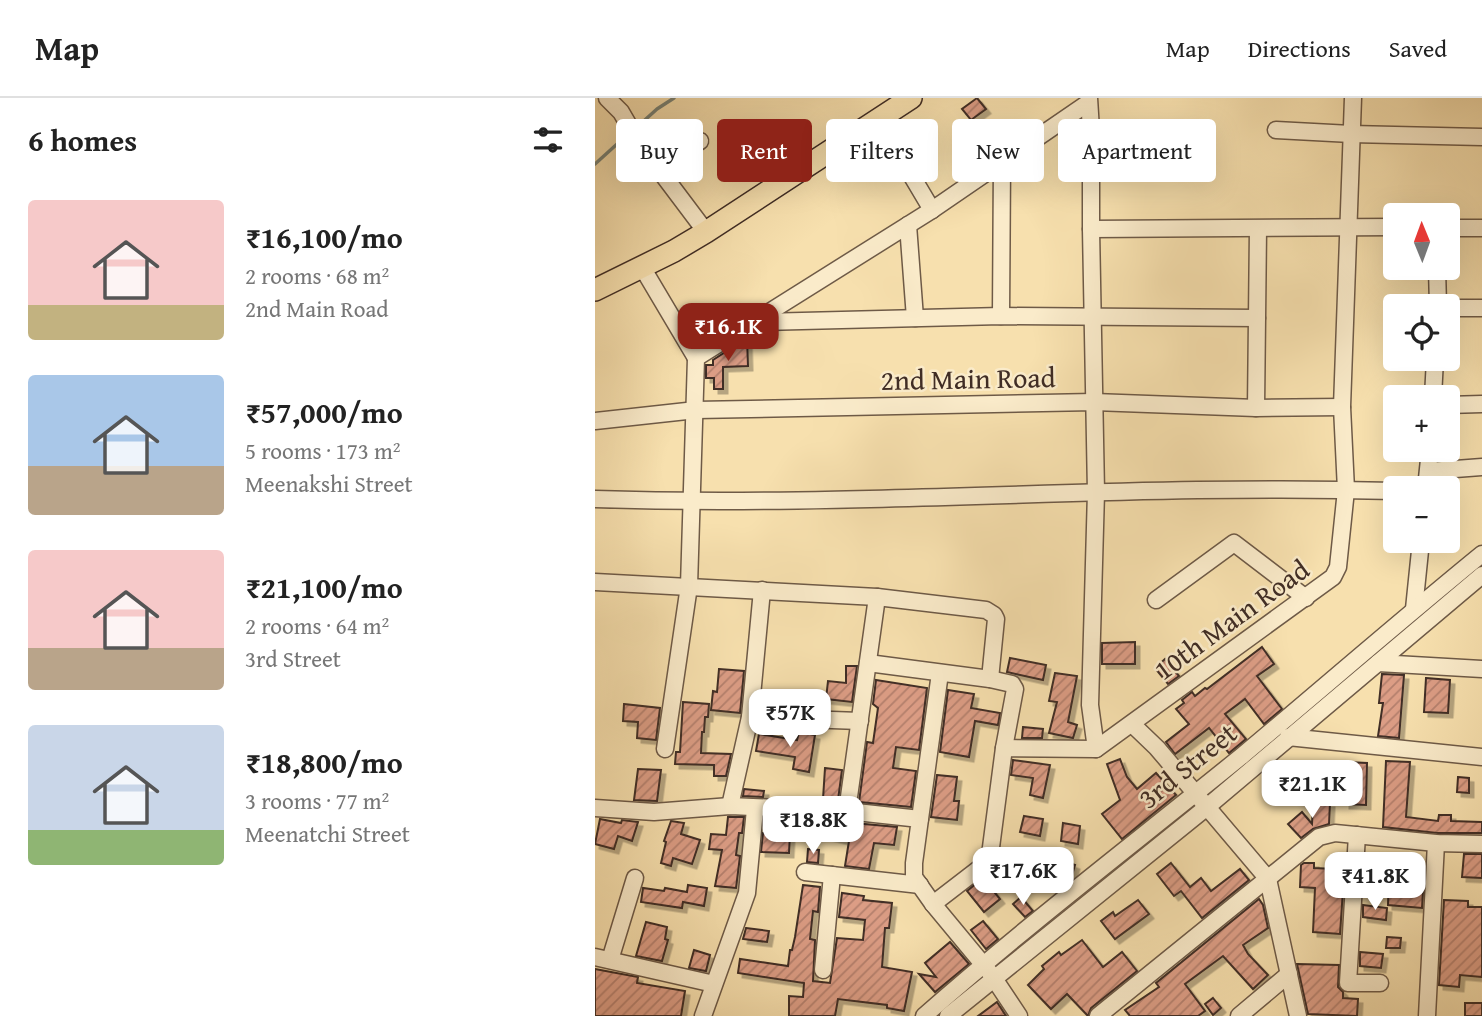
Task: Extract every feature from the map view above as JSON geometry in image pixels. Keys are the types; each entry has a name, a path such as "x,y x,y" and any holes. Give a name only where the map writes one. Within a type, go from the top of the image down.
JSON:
{"main road":[{"path":"595,290 642,267 887,98"},
{"path":"878,119 911,98"},
{"path":"595,276 667,239 702,226 826,151"}],"street":[{"path":"607,98 625,119"},
{"name":"10th Main Road","path":"1096,749 1306,598 1333,577 1338,567 1346,490 1342,407 1353,98"},
{"path":"1044,132 1088,101 1090,119"},
{"path":"1276,130 1482,137"},
{"path":"668,182 702,226"},
{"path":"915,182 932,210"},
{"path":"696,358 932,210 972,182"},
{"path":"1001,316 1002,182"},
{"path":"1004,748 1096,749 1090,705 1096,492 1091,182"},
{"path":"908,225 915,318"},
{"path":"1091,229 1383,227"},
{"path":"1460,228 1482,228"},
{"path":"1256,408 1258,229"},
{"path":"642,267 696,358 689,586 665,749"},
{"path":"1460,308 1482,308"},
{"path":"756,322 1001,316 1257,318"},
{"name":"2nd Main Road","path":"595,421 696,410 1094,402 1256,408 1342,407"},
{"path":"1460,405 1482,404"},
{"path":"1428,476 1429,462"},
{"path":"1429,471 1482,467"},
{"path":"595,499 692,502 1096,492 1383,491"},
{"path":"1156,600 1234,543 1306,598"},
{"path":"1414,609 1420,553"},
{"name":"3rd Street","path":"923,1016 1482,554"},
{"name":"3rd Street","path":"948,1016 1206,807 1482,575"},
{"path":"595,582 877,597 991,612 996,619 990,679"},
{"path":"730,806 750,718 762,590"},
{"path":"847,811 877,597"},
{"path":"868,663 990,679 1012,684 1015,688 990,855 985,864 933,904"},
{"path":"1378,663 1482,669"},
{"path":"940,673 913,870 933,904 995,979 1019,1016"},
{"path":"750,718 860,721"},
{"path":"1132,724 1157,748 1268,879 1298,1016"},
{"path":"1288,737 1482,757"},
{"path":"595,808 654,812 730,806 847,811 920,819"},
{"path":"702,1016 747,893 755,809"},
{"path":"1098,1016 1319,837 1335,833 1436,843 1482,844"},
{"path":"1357,835 1348,983 1380,984"},
{"path":"1427,1016 1436,843"},
{"path":"805,872 920,885"},
{"path":"823,970 832,875"},
{"path":"635,878 603,959 715,984"},
{"path":"1239,1016 1289,974"}],"building":[{"path":"977,98 986,109 970,119 962,109"},
{"path":"747,338 748,366 723,367 723,389 714,389 714,378 706,378 706,365 713,365 713,360"},
{"path":"1135,642 1135,664 1102,664 1102,643"},
{"path":"1262,647 1274,664 1257,676 1282,709 1264,724 1245,699 1225,714 1246,739 1229,753 1209,728 1175,754 1166,742 1189,724 1176,709 1184,703 1182,700 1192,692 1195,696 1207,689"},
{"path":"1010,658 1046,665 1043,680 1007,672"},
{"path":"1165,659 1179,676 1168,684 1155,668"},
{"path":"846,666 857,666 852,702 826,699 828,681 846,683"},
{"path":"719,669 744,671 740,713 711,710 713,691 717,692"},
{"path":"1055,673 1077,676 1068,722 1077,725 1073,738 1049,733 1057,702 1049,701"},
{"path":"1382,674 1404,675 1399,738 1378,736 1383,703 1379,703"},
{"path":"1426,678 1450,680 1448,713 1424,712"},
{"path":"876,680 927,688 919,750 896,747 893,768 916,771 911,807 859,802 867,742 873,743 878,708 873,704"},
{"path":"948,690 974,694 971,708 1000,713 998,725 975,721 969,757 940,752"},
{"path":"683,702 709,704 708,717 705,717 702,732 701,753 731,754 726,776 714,776 714,765 675,764 676,752 680,752"},
{"path":"624,704 660,708 656,740 637,738 638,722 623,721"},
{"path":"1023,727 1043,729 1042,738 1022,738"},
{"path":"799,732 815,735 809,772 793,769 795,757 756,751 759,734 797,740"},
{"path":"1120,759 1127,777 1137,789 1156,773 1176,795 1122,839 1102,814 1120,800 1107,764"},
{"path":"1013,760 1050,765 1043,798 1030,795 1033,778 1011,775"},
{"path":"1386,761 1410,762 1406,817 1438,821 1439,815 1451,815 1451,821 1482,822 1482,833 1437,833 1383,827"},
{"path":"1346,762 1367,763 1366,805 1345,804"},
{"path":"825,768 842,770 838,800 823,799"},
{"path":"638,769 661,770 657,801 634,800"},
{"path":"937,775 957,777 954,801 959,801 957,820 931,817"},
{"path":"1458,777 1469,778 1469,793 1457,792"},
{"path":"744,789 764,791 763,797 743,796"},
{"path":"1313,803 1330,803 1329,824 1313,829 1301,838 1288,824 1302,812 1312,824"},
{"path":"1024,816 1043,819 1040,836 1020,832"},
{"path":"728,817 744,817 736,855 740,856 736,888 715,886 722,850 709,849 711,834 726,835"},
{"path":"600,819 621,823 622,820 638,822 632,841 618,836 614,849 595,844"},
{"path":"671,821 684,823 681,834 700,840 692,864 673,858 671,866 661,863 666,842 664,841"},
{"path":"831,821 897,827 894,845 874,843 869,869 845,866 849,841 828,836"},
{"path":"1063,823 1080,826 1078,844 1061,841"},
{"path":"763,833 790,834 789,853 761,852"},
{"path":"808,849 819,850 818,863 807,862"},
{"path":"1369,853 1382,853 1382,869 1368,869"},
{"path":"1464,854 1482,854 1482,878 1462,877"},
{"path":"1056,859 1075,865 1071,879 1066,884 1050,880"},
{"path":"1171,863 1190,887 1201,878 1211,891 1240,869 1249,880 1202,918 1181,891 1174,896 1157,874"},
{"path":"1314,863 1314,868 1334,869 1333,889 1343,890 1340,934 1313,932 1315,888 1300,887 1301,865"},
{"path":"1389,871 1424,873 1422,908 1388,905"},
{"path":"983,878 1000,899 984,912 967,891"},
{"path":"688,885 707,888 704,906 683,902 682,908 641,902 643,888 687,892"},
{"path":"803,885 820,887 818,912 813,911 810,939 815,940 813,981 830,983 837,938 863,940 865,920 839,917 842,893 864,896 863,900 892,903 889,928 885,928 882,967 912,972 904,1011 887,1008 887,1005 838,999 835,1016 789,1016 789,996 803,997 804,983 738,973 740,959 788,966"},
{"path":"1021,897 1033,911 1025,917 1013,904"},
{"path":"1259,899 1268,928 1243,945 1268,975 1253,989 1223,956 1185,984 1205,1011 1198,1016 1130,1016 1125,1010 1159,987 1156,983"},
{"path":"1138,900 1149,914 1115,939 1101,921 1113,912 1115,916"},
{"path":"1444,900 1468,901 1468,907 1482,907 1482,977 1460,975 1459,987 1439,985"},
{"path":"1363,905 1387,908 1386,920 1363,917"},
{"path":"983,921 998,939 986,949 971,930"},
{"path":"646,922 667,927 665,939 668,940 662,961 636,956"},
{"path":"746,928 769,931 767,942 743,939"},
{"path":"1387,937 1401,938 1400,948 1386,948"},
{"path":"1082,940 1103,967 1122,952 1137,971 1091,1008 1088,1016 1067,994 1051,1009 1028,985 1044,969 1042,966 1059,952 1061,955"},
{"path":"950,942 969,964 935,992 919,974 936,977 925,963"},
{"path":"694,950 710,955 706,971 689,968"},
{"path":"1360,952 1383,954 1381,968 1360,966"},
{"path":"1297,964 1339,965 1338,987 1343,992 1343,998 1358,999 1357,1016 1308,1014"},
{"path":"595,969 638,977 637,983 685,991 681,1016 595,1016"},
{"path":"1213,998 1221,1008 1213,1015 1205,1004"},
{"path":"997,1002 1006,1016 978,1016"},
{"path":"1465,1003 1482,1003 1482,1016 1465,1016"}],"waterway":[{"path":"646,119 674,98"},
{"path":"595,164 616,145"}]}
